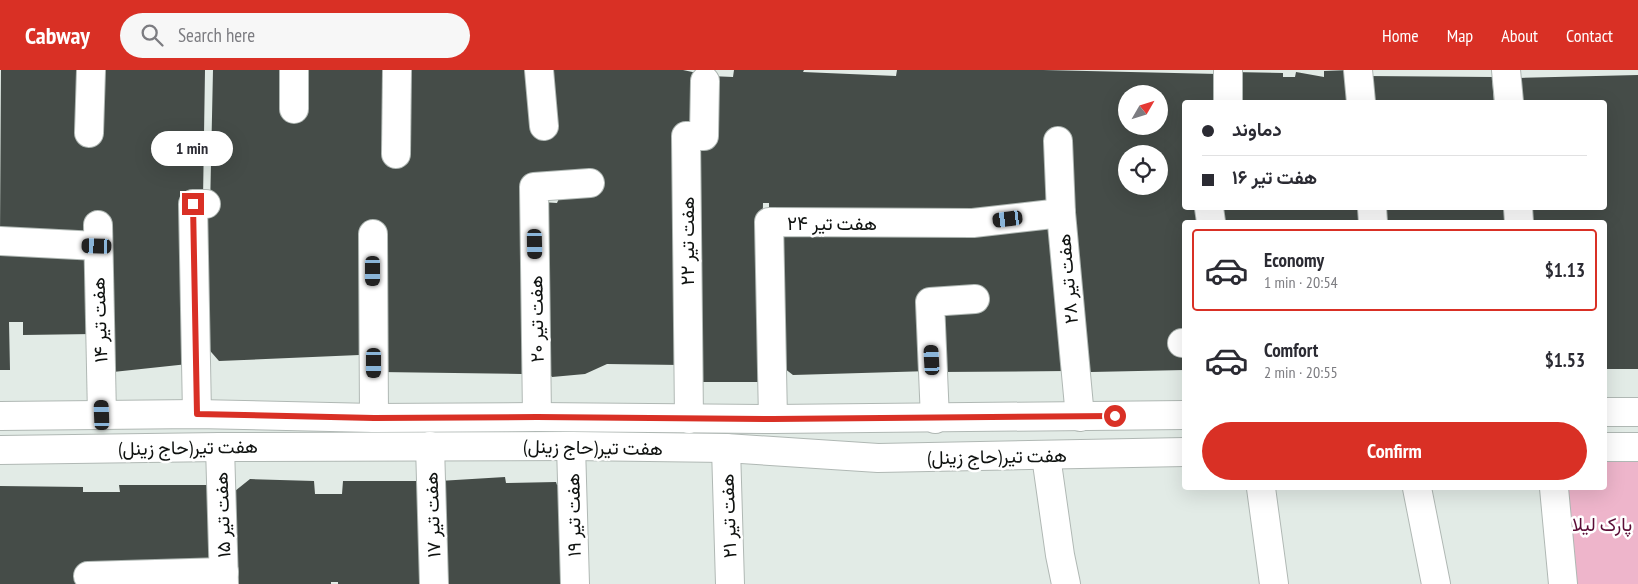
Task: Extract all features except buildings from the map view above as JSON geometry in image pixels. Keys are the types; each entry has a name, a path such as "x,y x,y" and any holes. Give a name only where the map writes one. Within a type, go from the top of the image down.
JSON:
{"street":[{"path":"89,133 91,70"},
{"path":"294,70 294,109"},
{"path":"396,154 397,70"},
{"path":"539,70 544,126"},
{"path":"1228,70 1228,100"},
{"path":"1358,70 1361,100"},
{"path":"1506,70 1509,100"},
{"name":"هفت تیر ۲۲","path":"689,419 686,136 704,136 705,81"},
{"name":"هفت تیر ۲۸","path":"1058,141 1061,213 1080,417"},
{"name":"هفت تیر ۲۰","path":"537,417 534,187 590,182"},
{"path":"197,414 193,204 206,204"},
{"name":"هفت تیر ۲۴","path":"773,419 768,214 973,223 1061,213"},
{"path":"373,234 374,418"},
{"name":"هفت تیر ۱۴","path":"0,241 97,236 102,415"},
{"path":"935,419 930,302 975,300"},
{"path":"1607,412 1638,412"},
{"name":"هفت تیر(حاج زینل)","path":"0,416 197,414 374,418 935,419 1182,415"},
{"name":"هفت تیر(حاج زینل)","path":"0,450 220,446 572,446 726,448 878,458 1182,452"},
{"name":"هفت تیر ۱۵","path":"220,446 224,578"},
{"name":"هفت تیر ۱۷","path":"430,446 434,584"},
{"name":"هفت تیر ۱۹","path":"572,446 575,584"},
{"path":"1607,447 1638,447"},
{"name":"هفت تیر ۲۱","path":"726,448 730,584"},
{"path":"1046,456 1066,584"},
{"path":"1261,490 1274,584"},
{"path":"1417,490 1436,584"},
{"path":"1554,490 1563,584"},
{"path":"88,576 224,578"}],"green space":[{"name":"پارک لیلا","path":"1607,462 1638,462 1638,584 1574,584 1560,490 1607,490"}],"route":[{"path":"193,204 197,414 374,418 537,417 689,419 935,419 1115,416"}]}
